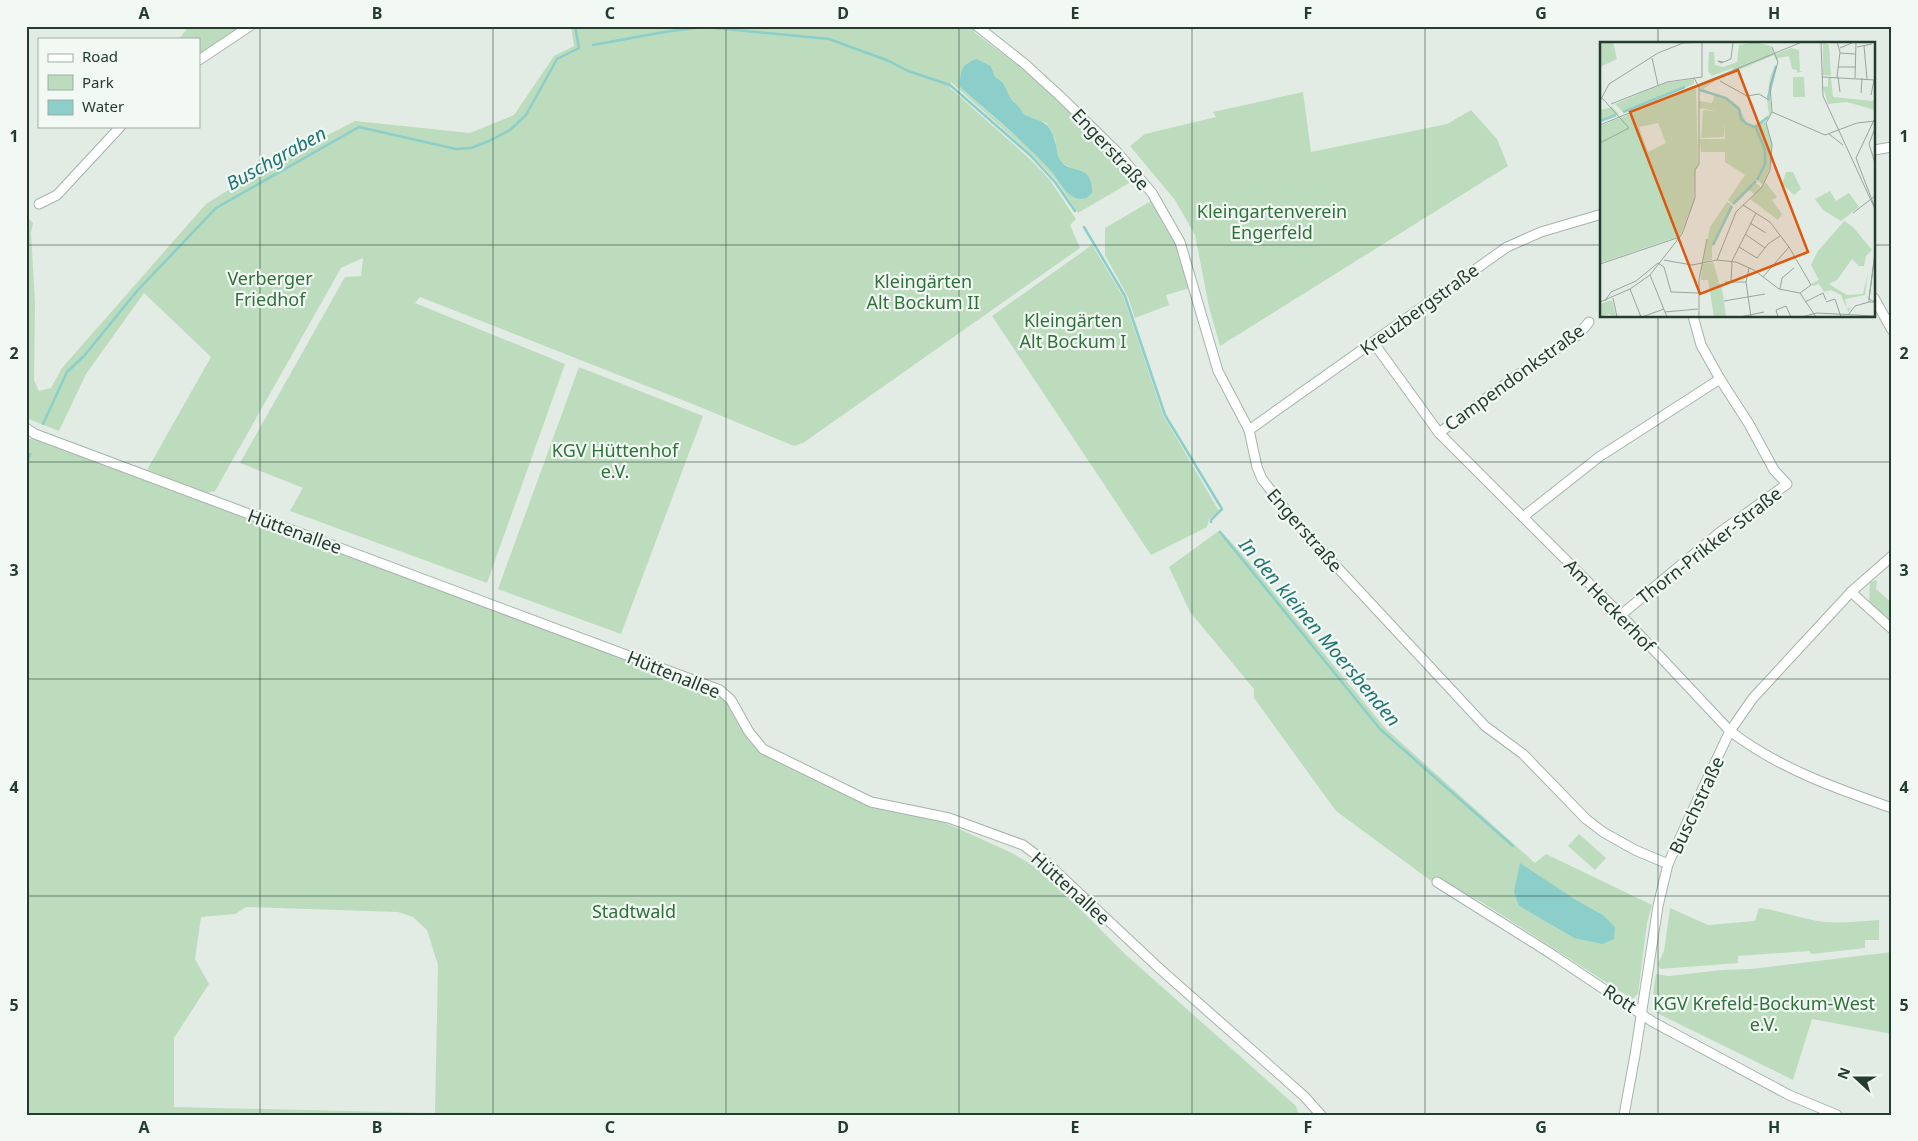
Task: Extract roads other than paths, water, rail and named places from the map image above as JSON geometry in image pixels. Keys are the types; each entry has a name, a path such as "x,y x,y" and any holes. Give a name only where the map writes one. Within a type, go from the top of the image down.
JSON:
{"street":[{"path":"200,59 250,26"},
{"name":"Engerstraße","path":"977,26 1061,96 1117,152 1152,193 1180,242 1218,371 1249,430 1257,467 1262,479 1296,523 1485,726 1523,754 1586,820 1635,850 1668,864"},
{"path":"39,204 57,195 119,128"},
{"path":"1876,150 1892,147"},
{"name":"Kreuzbergstraße","path":"1249,430 1507,247 1541,232 1600,215"},
{"path":"1876,302 1892,330"},
{"name":"Thorn-Prikker-Straße","path":"1621,614 1719,533 1787,484 1774,470 1749,424 1720,379 1701,345 1694,318"},
{"name":"Campendonkstraße","path":"1439,432 1519,374 1578,335 1589,322"},
{"name":"Am Heckerhof","path":"1373,342 1439,432 1621,614 1730,731 1748,745 1786,766 1838,789 1892,808"},
{"path":"1524,516 1599,457 1720,379"},
{"name":"Hüttenallee","path":"26,428 31,434 720,690 731,700 749,732 764,748 871,802 950,818 1023,845 1046,862 1160,969 1304,1096 1321,1115"},
{"name":"Buschstraße","path":"1624,1115 1658,906 1668,864 1730,731 1753,698 1851,592 1892,556"},
{"path":"1851,592 1892,629"},
{"name":"Rott","path":"1437,882 1642,1012 1653,1022 1789,1095 1837,1115"}],"water":[{"path":"977,59 991,66 995,77 1003,84 1023,114 1044,123 1050,129 1060,160 1068,167 1087,175 1092,191 1088,197 1080,199 1067,193 1053,173 1031,150 960,87 962,69 968,63"},
{"path":"1520,863 1573,898 1603,915 1615,927 1614,939 1602,944 1574,938 1519,906 1514,892"}],"waterway":[{"name":"Buschgraben","path":"43,424 67,372 84,356 137,291 216,208 359,127 456,149 471,148 489,141 510,130 526,115 557,59 579,48 575,26"},
{"name":"In den kleinen Moersbenden","path":"593,45 704,27 829,39 889,61 908,71 950,85 1030,155 1055,182 1075,211"},
{"name":"In den kleinen Moersbenden","path":"1084,227 1125,296 1165,415 1222,509 1211,522"},
{"name":"Buschgraben","path":"26,465 30,454"},
{"name":"In den kleinen Moersbenden","path":"1220,532 1380,729 1513,846"}],"park label":[{"name":"Kleingartenverein Engerfeld","path":"1272,221"},
{"name":"Verberger Friedhof","path":"270,288"},
{"name":"Kleingärten Alt Bockum II","path":"923,291"},
{"name":"Kleingärten Alt Bockum I","path":"1073,330"},
{"name":"KGV Hüttenhof e.V.","path":"615,460"},
{"name":"Stadtwald","path":"634,911"},
{"name":"KGV Krefeld-Bockum-West e.V.","path":"1764,1013"}]}
